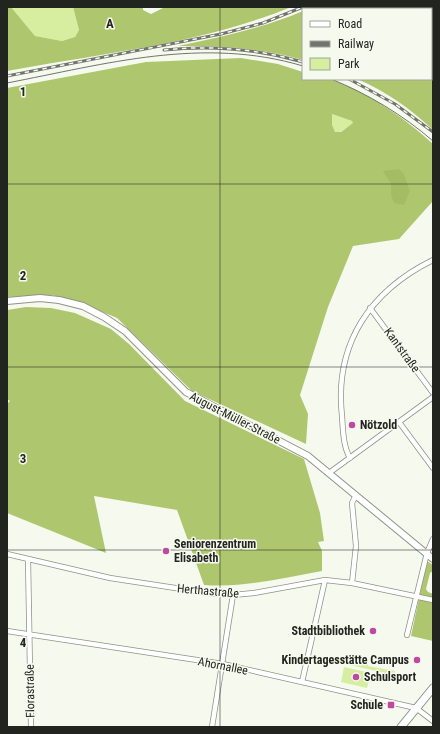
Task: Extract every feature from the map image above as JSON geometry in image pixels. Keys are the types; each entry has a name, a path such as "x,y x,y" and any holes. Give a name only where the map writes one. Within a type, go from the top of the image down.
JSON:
{"main road":[{"name":"August-Müller-Straße","path":"7,301 40,298 59,300 75,304 98,313 125,331 192,396 299,450 433,559"},
{"path":"401,727 433,688"}],"street":[{"path":"350,458 345,444 342,414 342,375 353,338 370,308 399,279 433,260"},
{"name":"Kantstraße","path":"370,308 433,393"},
{"path":"329,473 433,397"},
{"path":"399,422 433,468"},
{"path":"352,583 356,546 352,503 356,495"},
{"path":"407,635 426,553 433,539"},
{"name":"Herthastraße","path":"7,554 110,578 208,593 233,595 254,593 325,580 352,583 433,600"},
{"name":"Florastraße","path":"28,559 31,727"},
{"path":"302,682 325,580"},
{"path":"212,727 233,595"},
{"name":"Ahornallee","path":"7,631 223,664 416,708 433,721"}],"green space":[{"path":"11,7 73,7 79,30 75,37 62,41 35,36"},
{"path":"332,114 354,123 340,132 335,132 332,126"},
{"path":"353,659 368,662 368,666 395,671 394,675 345,664 346,661 352,662"},
{"name":"Schulsport","path":"344,667 371,673 367,688 341,682"}],"shaded area":[{"path":"7,7 11,7 35,36 62,41 75,37 79,30 73,7 143,7 143,10 151,14 165,7 291,7 257,20 187,39 7,71"},
{"path":"433,7 433,130 397,101 360,80 432,80 432,8 308,8"},
{"path":"302,11 302,60 241,48 178,46 257,27"},
{"path":"241,58 278,64 302,72 302,80 331,80 356,90 370,97 397,115 433,144 433,201 399,239 353,246 328,307 300,395 308,414 306,444 192,391 117,318 81,303 52,295 7,297 7,88 146,62","holes":["332,114 352,121 353,123 341,132 335,132 332,125"]},
{"path":"399,169 404,174 410,191 404,205 394,203 391,195 391,184 383,171"},
{"path":"26,307 51,308 75,313 111,329 129,344 185,401 304,459 320,513 324,541 318,542 322,551 322,571 249,584 219,586 204,585 177,510 94,496 106,553 7,513 7,404 10,401 7,399 7,310"},
{"path":"427,561 433,565 433,571 430,573 426,589 428,592 433,594 433,641 411,636"}],"tram line":[{"path":"7,83 118,61 192,53 228,53 266,57 302,66"},
{"path":"333,80 372,98 410,122 433,141"}],"railway":[{"path":"7,76 221,34 263,23 303,7"},
{"path":"164,50 199,48 234,49 269,54 302,62"},
{"path":"351,80 395,104 433,132"}],"place":[{"name":"Nötzold","path":"352,425"},
{"name":"Seniorenzentrum Elisabeth","path":"166,551"},
{"name":"Stadtbibliothek","path":"373,631"},
{"name":"Kindertagesstätte Campus","path":"417,660"},
{"name":"Schulsport","path":"356,677"},
{"name":"Schule","path":"391,705"}]}
